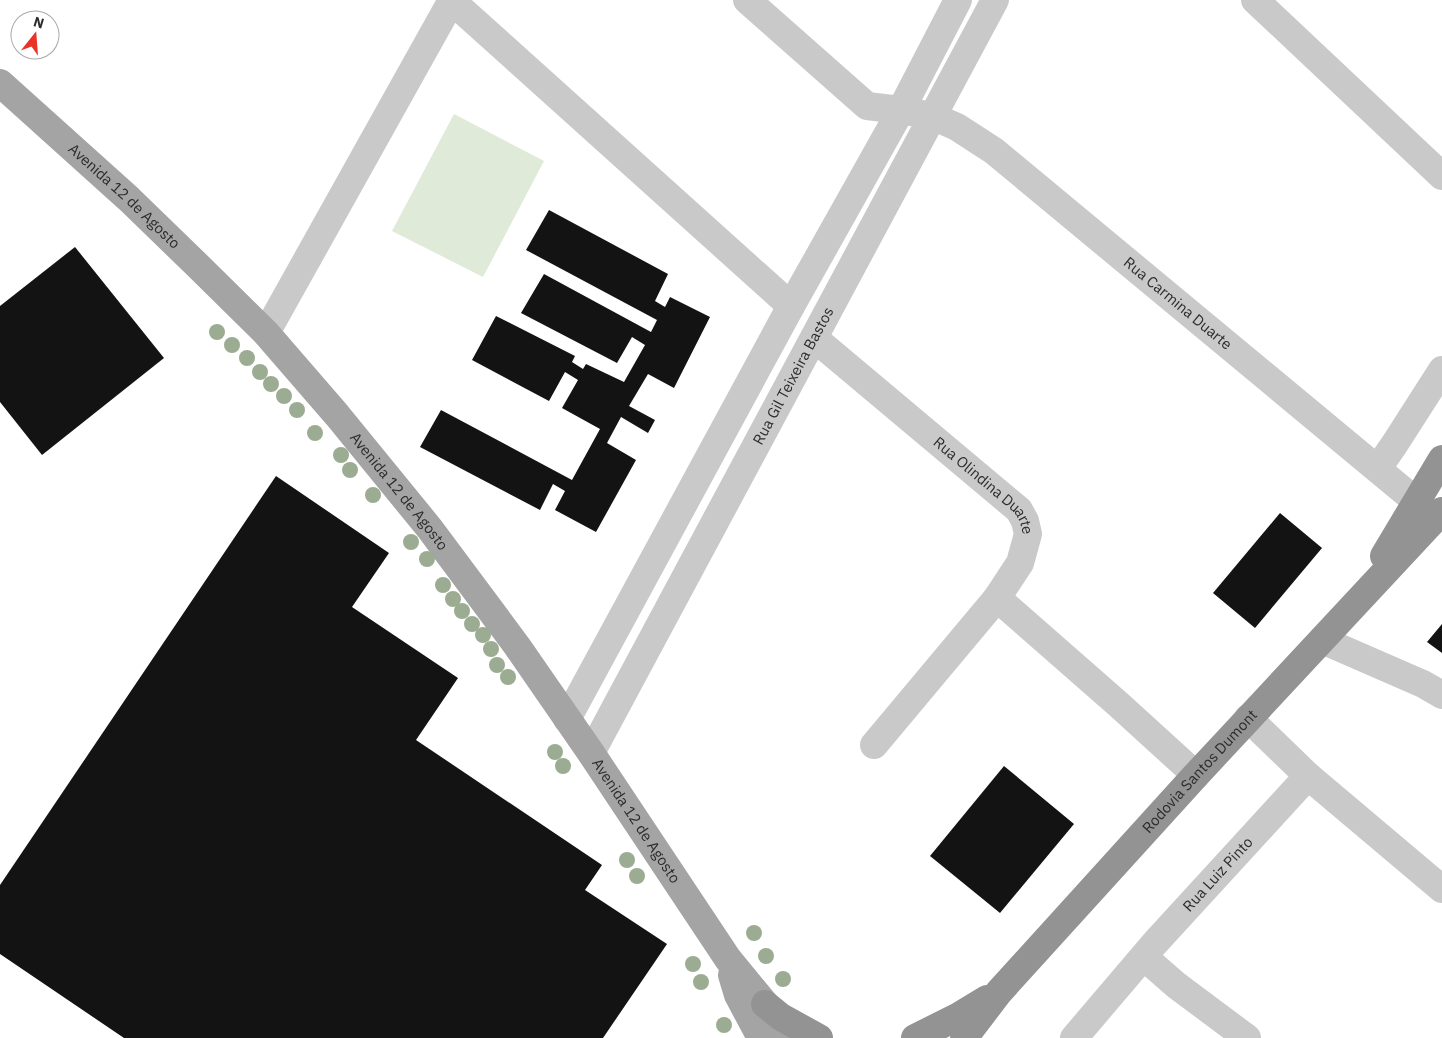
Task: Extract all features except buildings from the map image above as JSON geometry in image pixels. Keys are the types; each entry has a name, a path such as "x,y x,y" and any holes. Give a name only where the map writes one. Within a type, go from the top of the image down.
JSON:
{"highway":[{"name":"Rodovia Santos Dumont","path":"964,1038 1000,992 1248,718 1353,606 1430,507 1442,459"},
{"path":"915,1038 959,1016 1000,992"},
{"path":"766,1004 781,1018 819,1038"}],"main road":[{"name":"Avenida 12 de Agosto","path":"0,83 129,200 266,333 338,415 430,529 517,646 728,959"},
{"path":"728,959 766,1004 788,1038"},
{"path":"728,959 738,995 761,1038"}],"street":[{"path":"266,333 452,0 791,306"},
{"name":"Rua Carmina Duarte","path":"747,0 867,106 932,116 957,127 994,151 1378,468 1430,507"},
{"path":"567,719 791,306 901,110 958,0"},
{"name":"Rua Gil Teixeira Bastos","path":"590,753 995,0"},
{"path":"1255,0 1442,176"},
{"name":"Rua Olindina Duarte","path":"814,338 1019,510 1026,521 1028,534 1020,563 996,598 874,745"},
{"path":"1378,468 1442,370"},
{"path":"996,598 1196,775"},
{"path":"1322,640 1423,684 1442,695"},
{"path":"1248,718 1308,776 1442,889"},
{"name":"Rua Luiz Pinto","path":"1074,1038 1144,957 1308,776"},
{"path":"1144,957 1176,985 1247,1038"}],"green space":[{"path":"454,114 544,161 483,277 392,231"}]}
